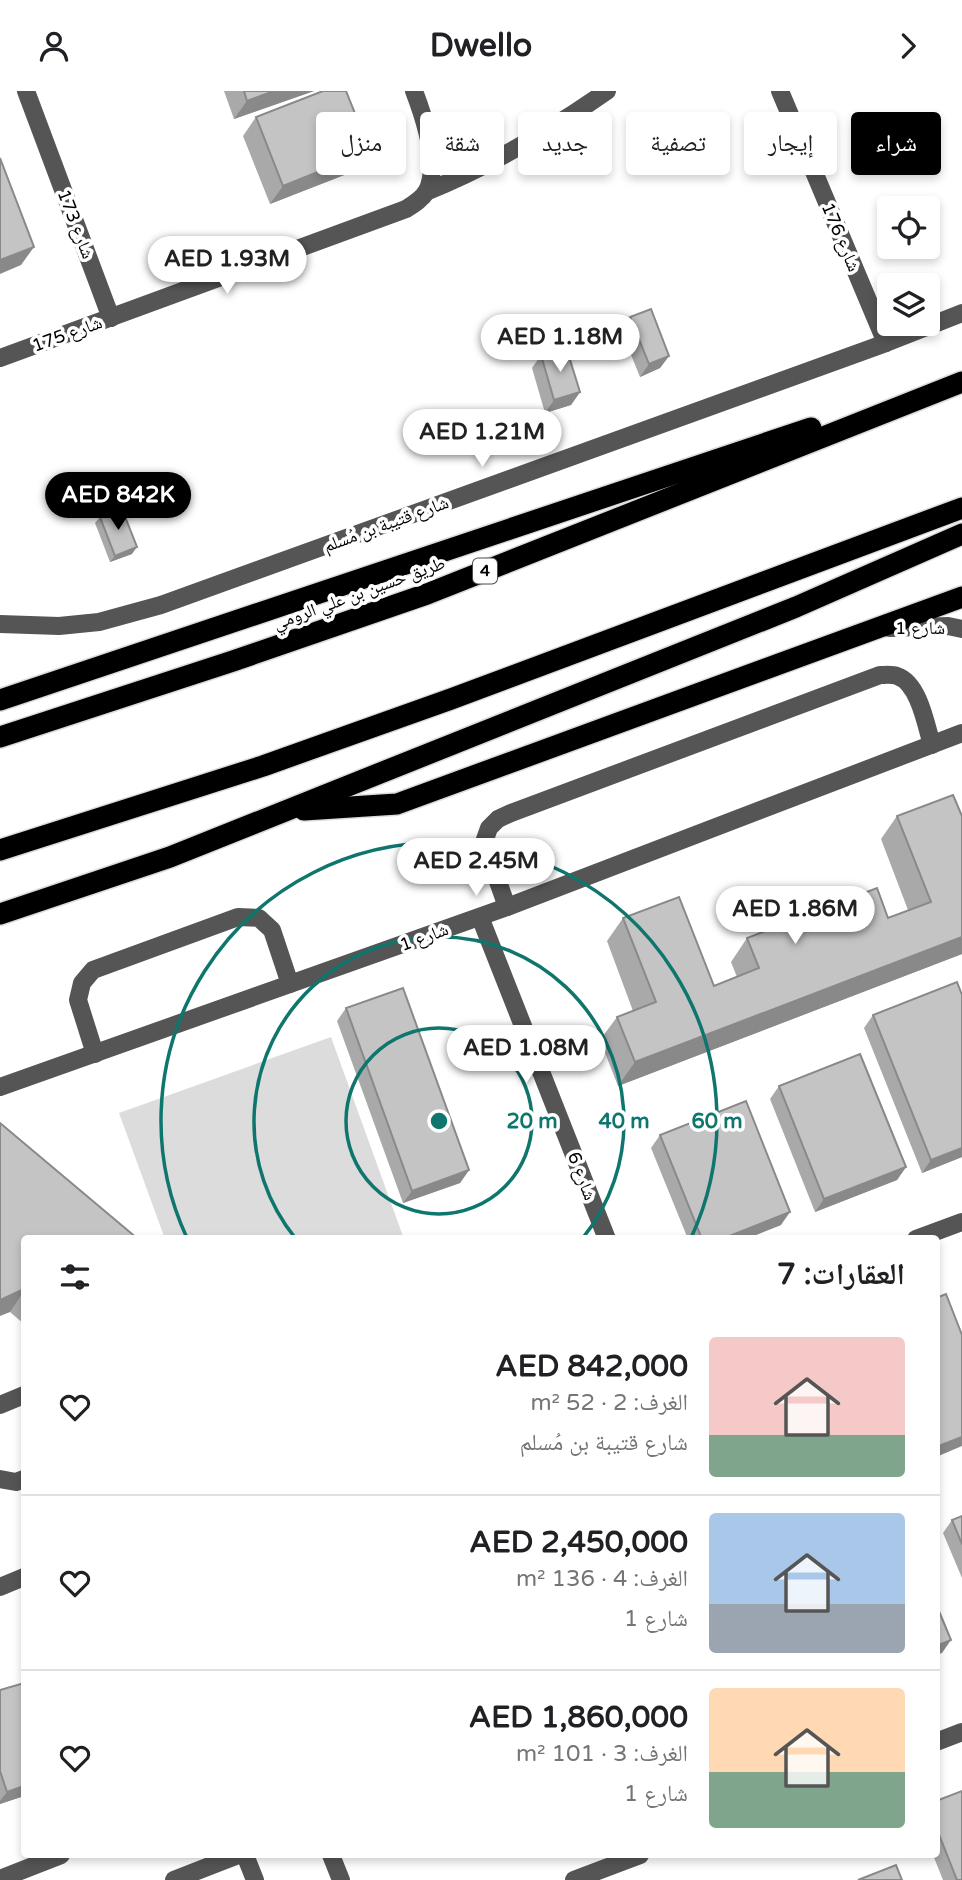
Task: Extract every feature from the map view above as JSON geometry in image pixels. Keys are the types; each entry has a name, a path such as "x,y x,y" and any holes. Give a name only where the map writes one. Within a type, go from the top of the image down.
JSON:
{"highway":[{"path":"0,700 962,380"},
{"name":"طريق حسين بن علي الرومي","path":"0,737 427,594 962,380"},
{"path":"0,850 300,753 962,508"},
{"path":"0,914 170,857 796,607 962,534"},
{"path":"284,811 397,804 962,597"}],"street":[{"name":"شارع 173","path":"26,91 111,318"},
{"path":"414,91 422,111 432,162 426,193"},
{"name":"شارع 175","path":"0,358 406,209 426,193 467,175 554,126 607,91"},
{"name":"شارع 176","path":"780,91 886,343"},
{"name":"شارع قتيبة بن مُسلم","path":"0,624 48,626 99,622 161,605 886,343 962,313"},
{"name":"شارع 1","path":"878,628 948,626 962,629"},
{"path":"507,907 484,842 489,828 498,819 511,813 880,675 896,675 907,681 915,692 932,745"},
{"name":"شارع 1","path":"0,1087 480,917 962,733"},
{"path":"95,1054 79,1000 82,983 93,970 238,917 259,918 272,930 290,984"},
{"name":"شارع 6","path":"480,917 605,1235"},
{"path":"926,1235 962,1221"},
{"path":"0,1405 21,1396"},
{"path":"0,1479 16,1482 21,1480"},
{"path":"0,1587 21,1578"},
{"path":"940,1741 962,1733"},
{"path":"0,1879 53,1858"},
{"path":"174,1880 231,1858"},
{"path":"246,1858 255,1880"},
{"path":"332,1858 341,1880"},
{"path":"574,1880 631,1858"}],"shaded area":[{"path":"331,1037 403,1235 164,1235 119,1113"}],"building":[{"path":"244,91 274,91 247,101"},
{"path":"323,91 346,91 354,112 316,112 316,173 283,186 256,117"},
{"path":"0,158 34,247 0,260"},
{"path":"651,309 669,356 649,364 630,317"},
{"path":"566,347 580,392 554,400 541,355"},
{"path":"122,509 137,547 115,556 100,517"},
{"path":"953,795 962,816 962,937 635,1062 617,1017 656,1002 623,918 679,897 714,986 759,968 747,938 877,888 888,918 931,902 897,816"},
{"path":"957,982 962,995 962,1148 931,1160 873,1015"},
{"path":"403,988 469,1170 412,1191 346,1008"},
{"path":"860,1054 906,1167 824,1199 779,1086"},
{"path":"746,1101 790,1212 732,1235 700,1235 660,1135"},
{"path":"0,1123 133,1235 21,1235 21,1290 0,1300"},
{"path":"946,1294 962,1335 962,1437 940,1445 940,1296"},
{"path":"962,1516 962,1544 952,1520"},
{"path":"940,1614 951,1640 940,1644"},
{"path":"21,1684 21,1787 7,1792 0,1771 0,1690"},
{"path":"962,1791 962,1880 957,1880 940,1837 940,1799"},
{"path":"896,1865 902,1880 858,1880"}]}
